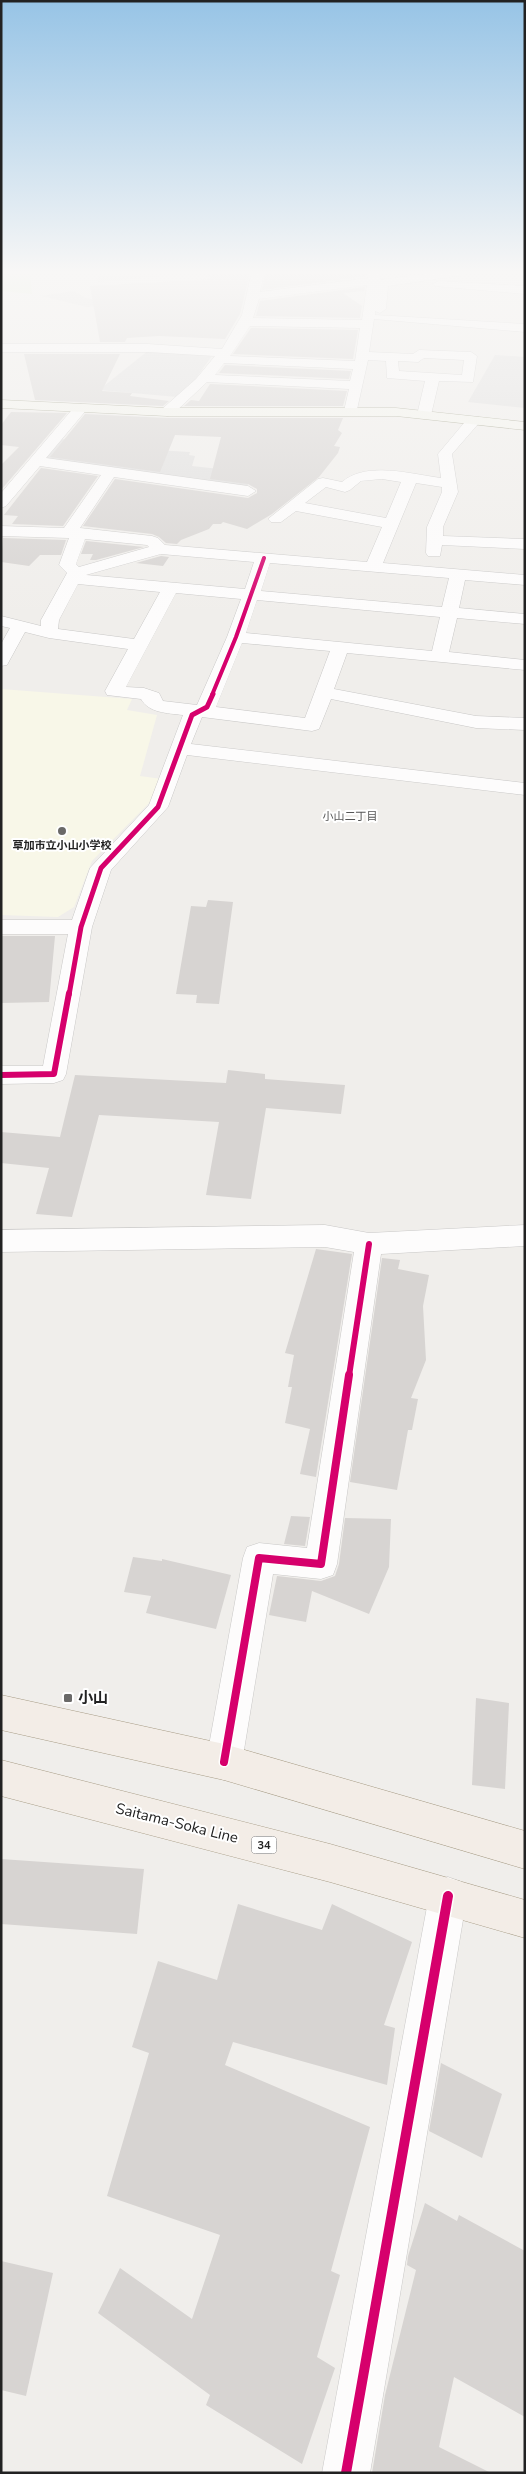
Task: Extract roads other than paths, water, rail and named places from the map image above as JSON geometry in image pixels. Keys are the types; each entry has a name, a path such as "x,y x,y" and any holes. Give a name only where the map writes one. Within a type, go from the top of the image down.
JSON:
{"main road":[{"path":"1,1712 224,1762 525,1850"},
{"name":"Saitama-Soka Line","path":"1,1778 204,1829 525,1919"}],"street":[{"path":"167,412 196,387"},
{"path":"355,411 357,387"},
{"path":"424,414 430,387"},
{"path":"1,404 167,412 355,411 424,414 525,426"},
{"path":"1,504 8,485 35,461 81,408"},
{"path":"474,420 444,454 450,492 436,524 434,547 525,544"},
{"path":"35,461 248,491"},
{"path":"74,576 67,565 74,533 110,472"},
{"path":"276,518 323,482 345,487 357,477 382,475 449,484"},
{"path":"373,567 410,479"},
{"path":"294,506 391,524"},
{"path":"436,524 456,525"},
{"path":"1,531 74,533 152,541 160,549"},
{"path":"49,633 50,620 74,576 160,549 525,580"},
{"path":"1,1076 54,1074 81,927 101,868 158,807 192,715 207,707 236,637 264,558"},
{"path":"439,658 458,574"},
{"path":"74,576 251,596 525,619"},
{"path":"170,588 114,691 144,694 152,697 152,703 159,706 312,724 340,648"},
{"path":"1,621 49,633 139,645"},
{"path":"1,661 20,626"},
{"path":"236,637 525,665"},
{"path":"324,692 476,722 525,724"},
{"path":"181,749 525,789"},
{"path":"1,927 81,927"},
{"path":"1,1241 325,1236 369,1244 525,1235"},
{"path":"224,1762 259,1558 321,1564 369,1244"},
{"path":"346,2473 448,1896"}],"place":[{"name":"草加市立小山小学校","path":"62,831"},
{"name":"小山","path":"68,1698"}],"district":[{"name":"小山二丁目","path":"350,816"}]}
